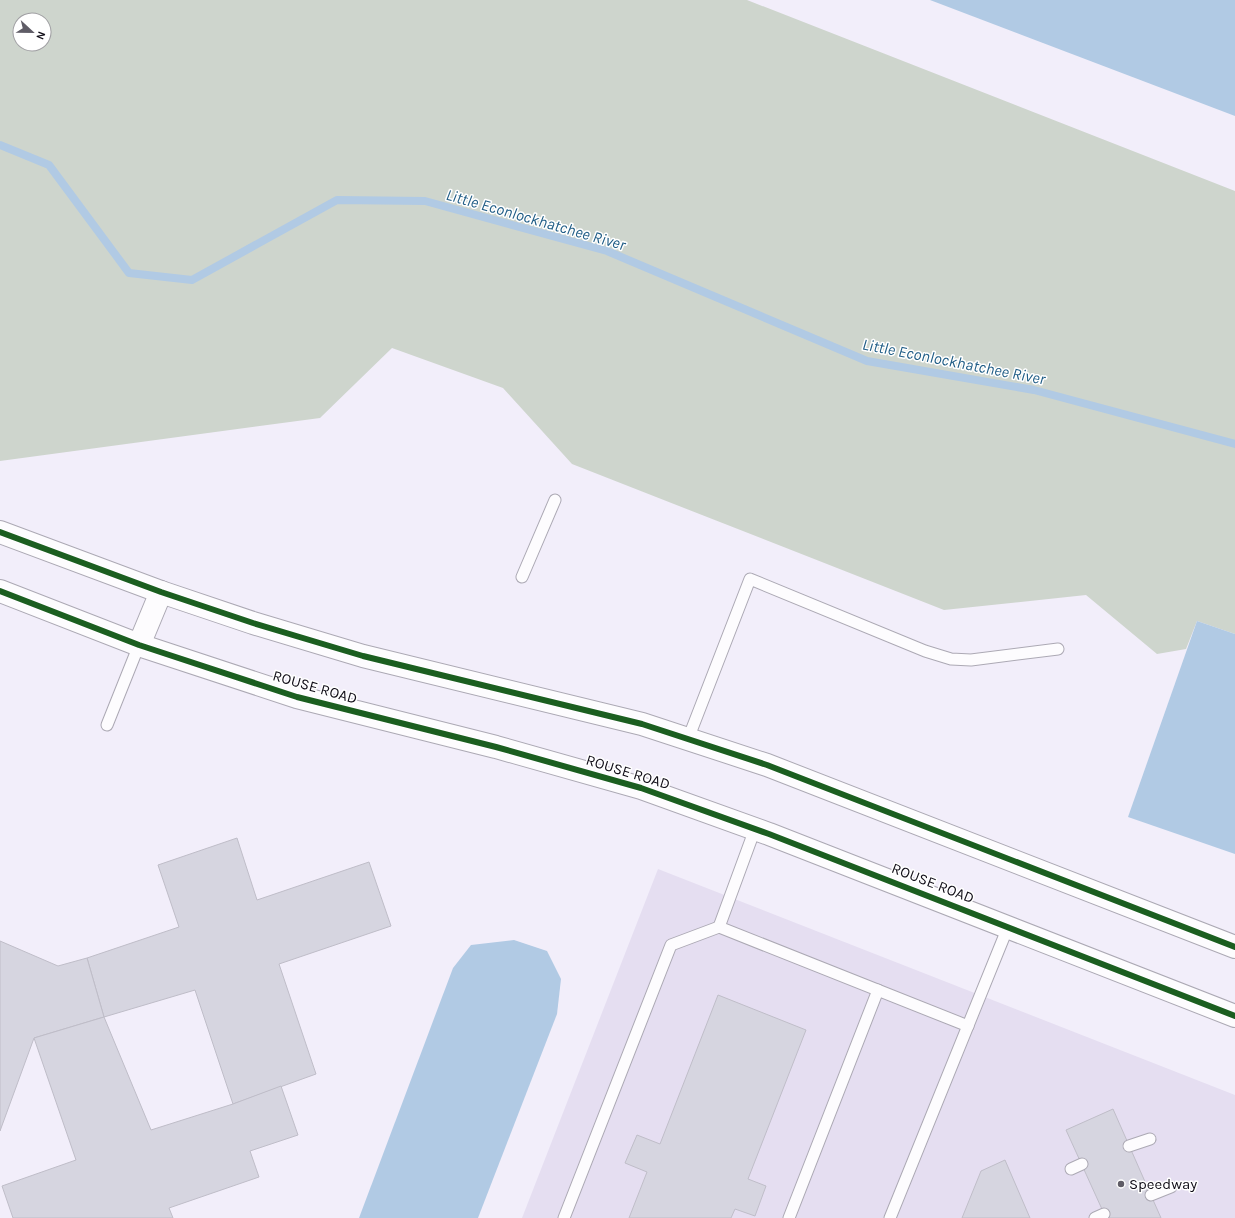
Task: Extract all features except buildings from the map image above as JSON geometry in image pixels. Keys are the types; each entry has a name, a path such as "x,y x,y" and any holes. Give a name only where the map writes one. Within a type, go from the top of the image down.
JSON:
{"street":[{"path":"0,532 161,592 253,623 363,656 642,724 688,738 767,765 1235,947"},
{"name":"ROUSE ROAD","path":"0,591 139,645 297,697 496,747 641,788 755,829 1235,1016"},
{"path":"139,645 161,592"}],"lane":[{"path":"522,577 554,500"},
{"path":"688,738 750,579 925,651 951,660 971,660 1058,650"},
{"path":"107,725 139,645"},
{"path":"719,927 755,829"},
{"path":"564,1218 671,945 719,927 968,1026"},
{"path":"890,1218 1008,927"},
{"path":"792,1217 878,990"},
{"path":"1129,1146 1150,1139"},
{"path":"1151,1195 1171,1187"}],"shaded area":[{"path":"0,0 747,0 1235,191 1235,634 1197,621 1186,649 1157,654 1086,595 944,610 572,464 503,388 392,348 320,418 0,461"},
{"path":"658,869 1235,1095 1235,1218 522,1218"}],"water":[{"path":"930,0 1235,0 1235,116"},
{"path":"1197,621 1235,634 1235,854 1128,817"},
{"path":"514,940 547,951 561,979 557,1014 478,1218 359,1218 453,968 471,945"}],"waterway":[{"name":"Little Econlockhatchee River","path":"0,145 49,165 129,273 192,280 337,200 425,201 607,251 867,361 1034,390 1235,444"}],"cycle path":[{"path":"0,532 161,592 253,623 363,656 642,724 767,765 1235,947"},
{"path":"0,591 139,645 297,697 496,747 641,788 769,834 1235,1016"}],"place":[{"name":"Speedway","path":"1121,1184"}]}
